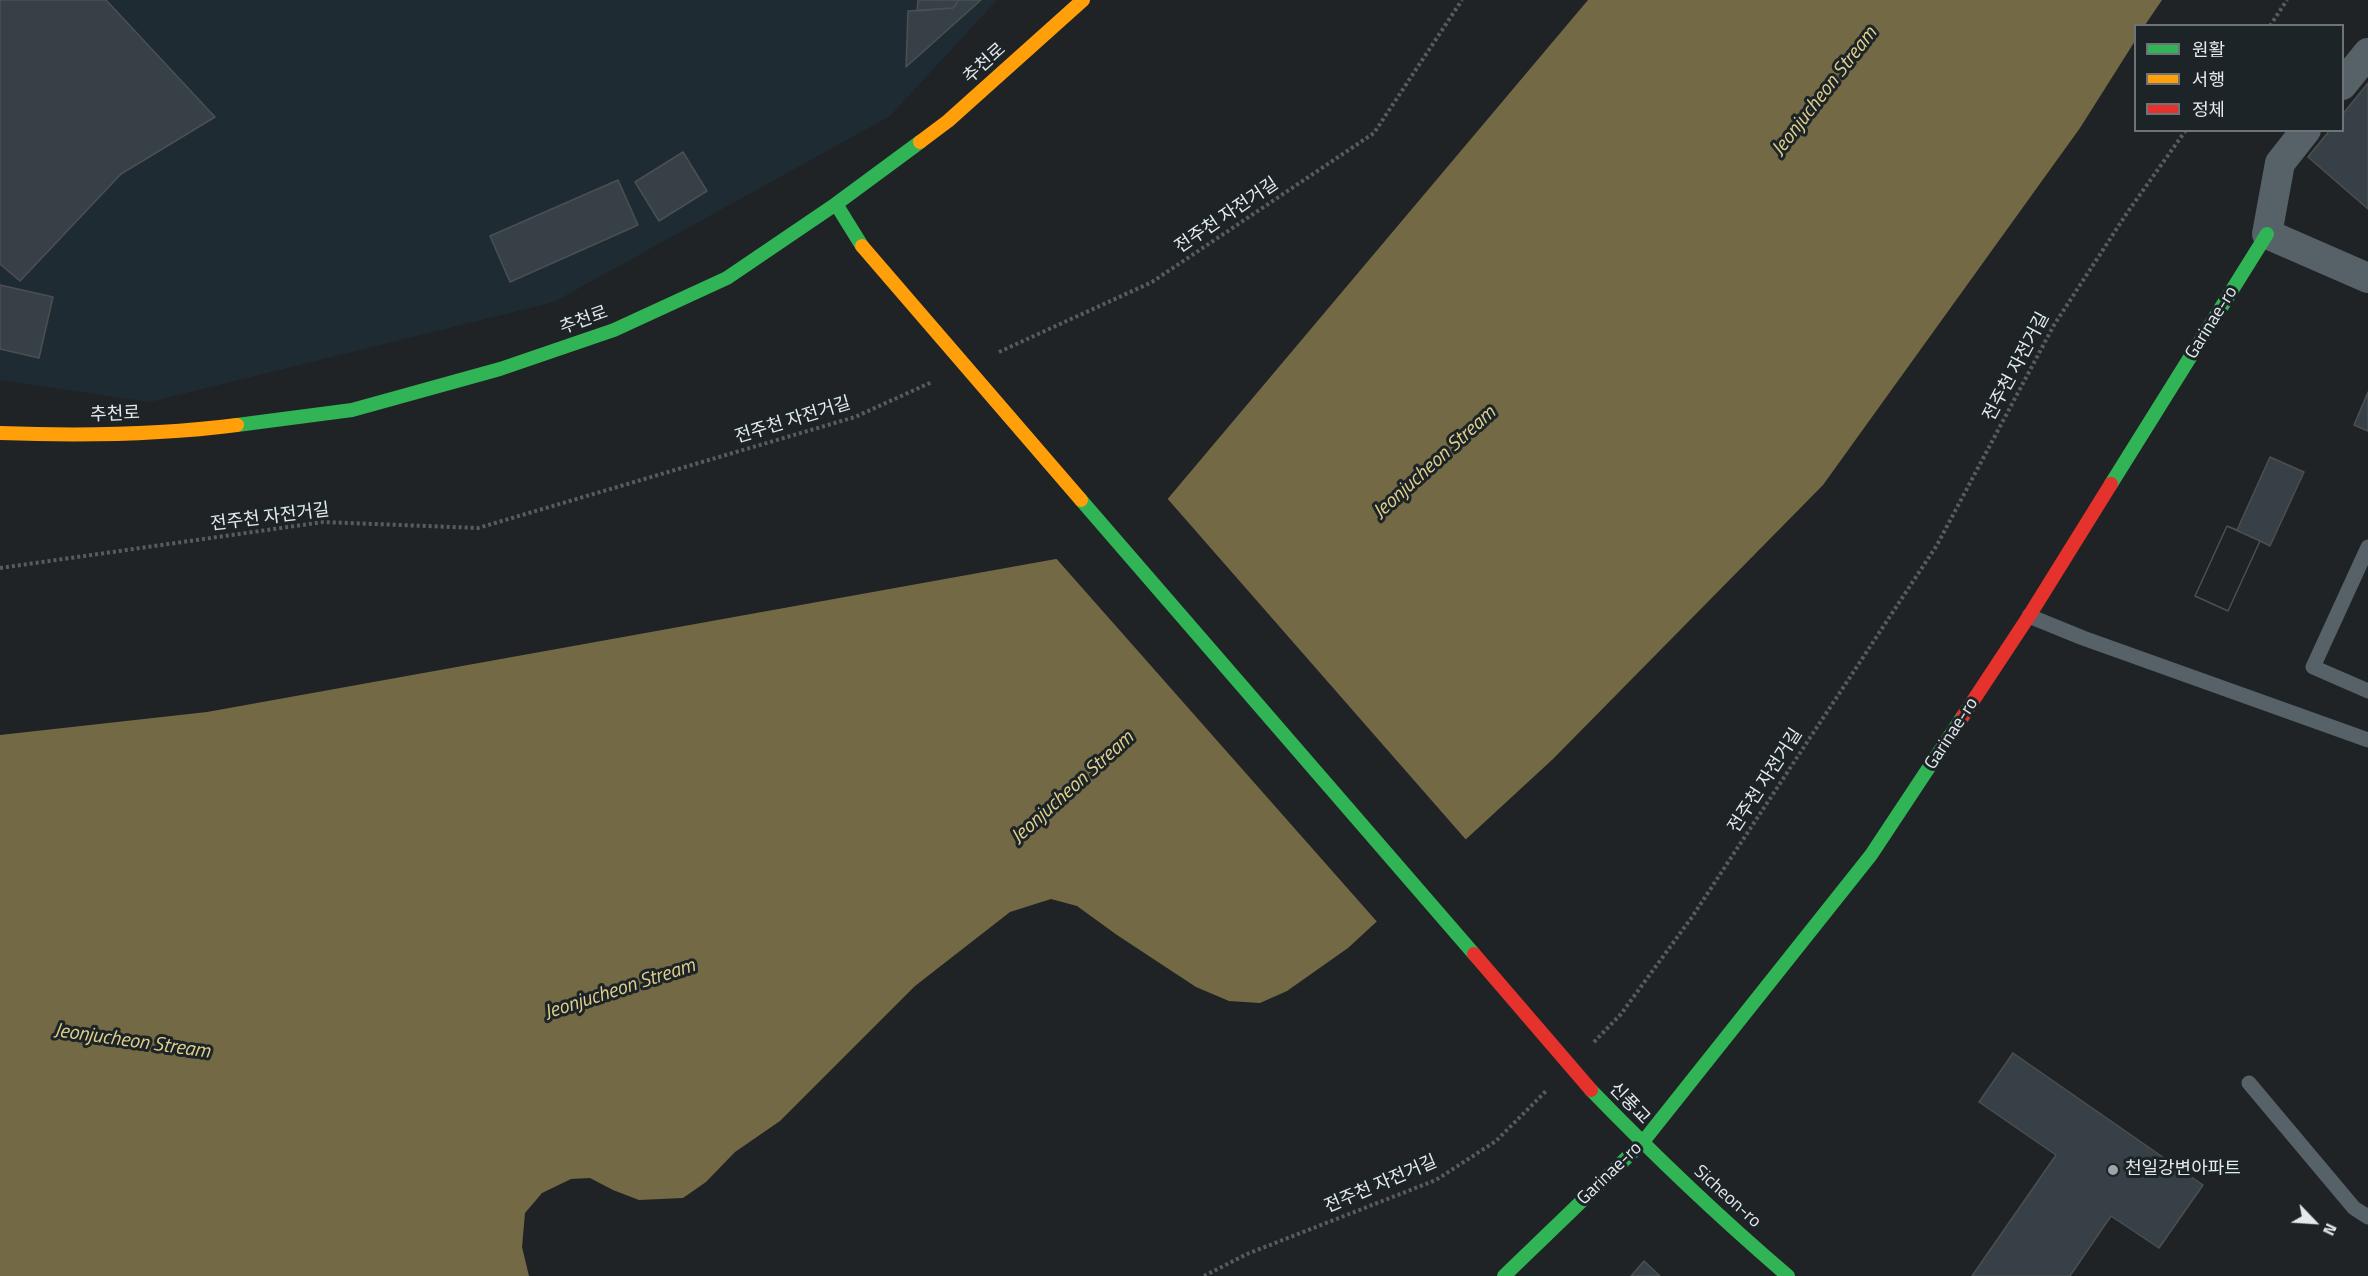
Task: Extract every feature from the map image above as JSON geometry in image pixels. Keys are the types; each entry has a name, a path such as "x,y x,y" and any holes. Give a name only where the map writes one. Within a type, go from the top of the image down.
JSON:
{"street":[{"name":"추천로","path":"0,433 62,435 207,429 352,410 500,369 614,330 727,278 836,204 948,121 1083,0"},
{"path":"2344,84 2368,53"},
{"name":"Garinae-ro","path":"1504,1276 1642,1143 1871,855 2029,616 2267,234 2280,163 2304,132"},
{"name":"신풍교","path":"836,204 862,246 1591,1090 1642,1143"},
{"path":"2267,234 2368,278"},
{"name":"Sicheon-ro","path":"1642,1143 1720,1218 1788,1276"}],"lane":[{"path":"2368,547 2313,667 2368,691"},
{"path":"2029,616 2083,638 2368,740"},
{"path":"2249,1083 2354,1208 2368,1217"}],"path":[{"name":"전주천 자전거길","path":"993,355 1152,282 1374,133 1462,0"},
{"path":"2271,24 2287,0"},
{"name":"전주천 자전거길","path":"1588,1048 1621,1014 1692,917 1937,545 2054,325 2127,213 2185,132"},
{"name":"전주천 자전거길","path":"0,568 323,522 478,528 855,417 940,379"},
{"name":"전주천 자전거길","path":"1203,1276 1247,1254 1436,1180 1496,1141 1554,1082"}],"shaded area":[{"path":"0,0 997,0 890,116 554,302 150,402 0,380"}],"water":[{"name":"Jeonjucheon Stream","path":"1588,0 2162,0 2146,24 2134,24 2134,43 2080,128 1823,485 1553,759 1348,948 1287,991 1260,1003 1229,1001 1196,987 1077,906 1051,899 1010,912 915,986 780,1121 735,1152 706,1182 683,1198 639,1200 590,1178 571,1179 542,1193 525,1213 522,1247 529,1276 0,1276 0,735 207,712 1128,546"}],"pier":[{"path":"1166,497 1468,842 1379,924 1054,556 1127,543"}],"building":[{"path":"0,0 106,0 215,117 121,174 20,281 0,264"},
{"path":"918,0 959,0 953,8 917,11"},
{"path":"959,0 981,0 906,67 908,11 953,8"},
{"path":"2368,83 2368,209 2308,157 2328,132 2344,132 2344,113"},
{"path":"683,152 707,191 659,221 635,182"},
{"path":"618,180 638,225 510,282 490,236"},
{"path":"0,285 53,297 39,358 0,349"},
{"path":"2368,392 2368,431 2354,425"},
{"path":"2270,457 2304,472 2270,546 2260,541 2228,611 2195,596 2227,526 2237,530"},
{"path":"2227,526 2260,541 2228,611 2195,596"},
{"name":"천일강변아파트","path":"2013,1053 2203,1185 2159,1248 2111,1216 2070,1276 1972,1276 2056,1155 1979,1102"},
{"path":"1644,1261 1660,1276 1631,1276"}],"traffic: fast":[{"path":"237,425 352,410 500,369 614,330 727,278 836,204 920,142"},
{"path":"836,204 862,246"},
{"path":"2111,484 2267,234"},
{"path":"1081,500 1474,954"},
{"path":"1504,1276 1642,1143 1871,855 1963,716"},
{"path":"1591,1090 1687,1185 1788,1276"}],"traffic: slow":[{"path":"920,142 948,121 1083,0"},
{"path":"862,246 1081,500"},
{"path":"0,433 119,434 237,425"}],"traffic: jam":[{"path":"1963,716 2029,616 2111,484"},
{"path":"1474,954 1591,1090"}],"place":[{"name":"천일강변아파트","path":"2113,1170"}]}
